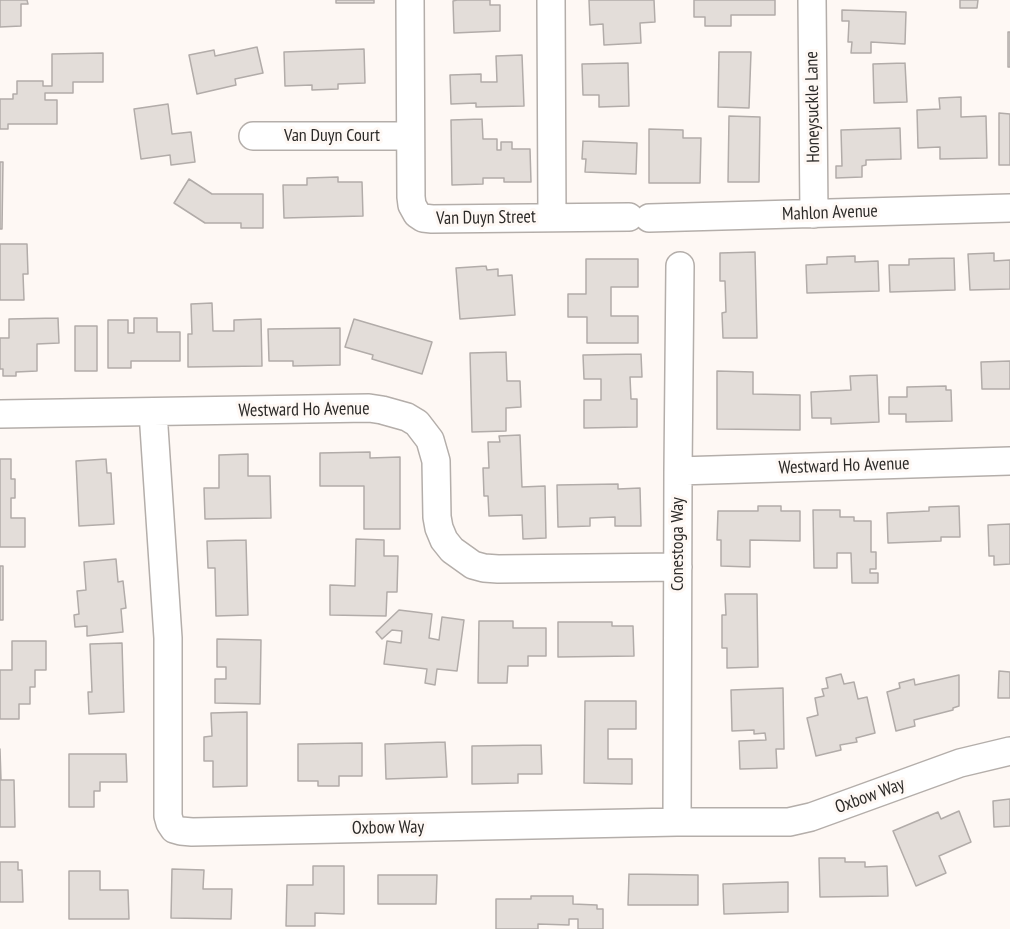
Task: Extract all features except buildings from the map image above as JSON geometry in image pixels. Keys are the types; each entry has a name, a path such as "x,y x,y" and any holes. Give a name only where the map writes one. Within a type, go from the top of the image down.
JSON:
{"street":[{"name":"Van Duyn Street","path":"410,0 412,205 417,214 423,218 432,219 639,217"},
{"path":"551,0 552,217"},
{"name":"Honeysuckle Lane","path":"812,0 814,214"},
{"name":"Van Duyn Court","path":"253,136 410,136"},
{"name":"Mahlon Avenue","path":"639,217 1010,208"},
{"name":"Conestoga Way","path":"677,822 680,266"},
{"name":"Westward Ho Avenue","path":"0,414 369,408 394,412 417,423 430,440 436,461 439,528 444,540 452,550 473,565 498,569 678,567"},
{"name":"Oxbow Way","path":"153,412 168,638 168,816 174,829 192,832 677,822 789,822 960,764 1010,751"},
{"name":"Westward Ho Avenue","path":"678,471 1010,461"}]}
